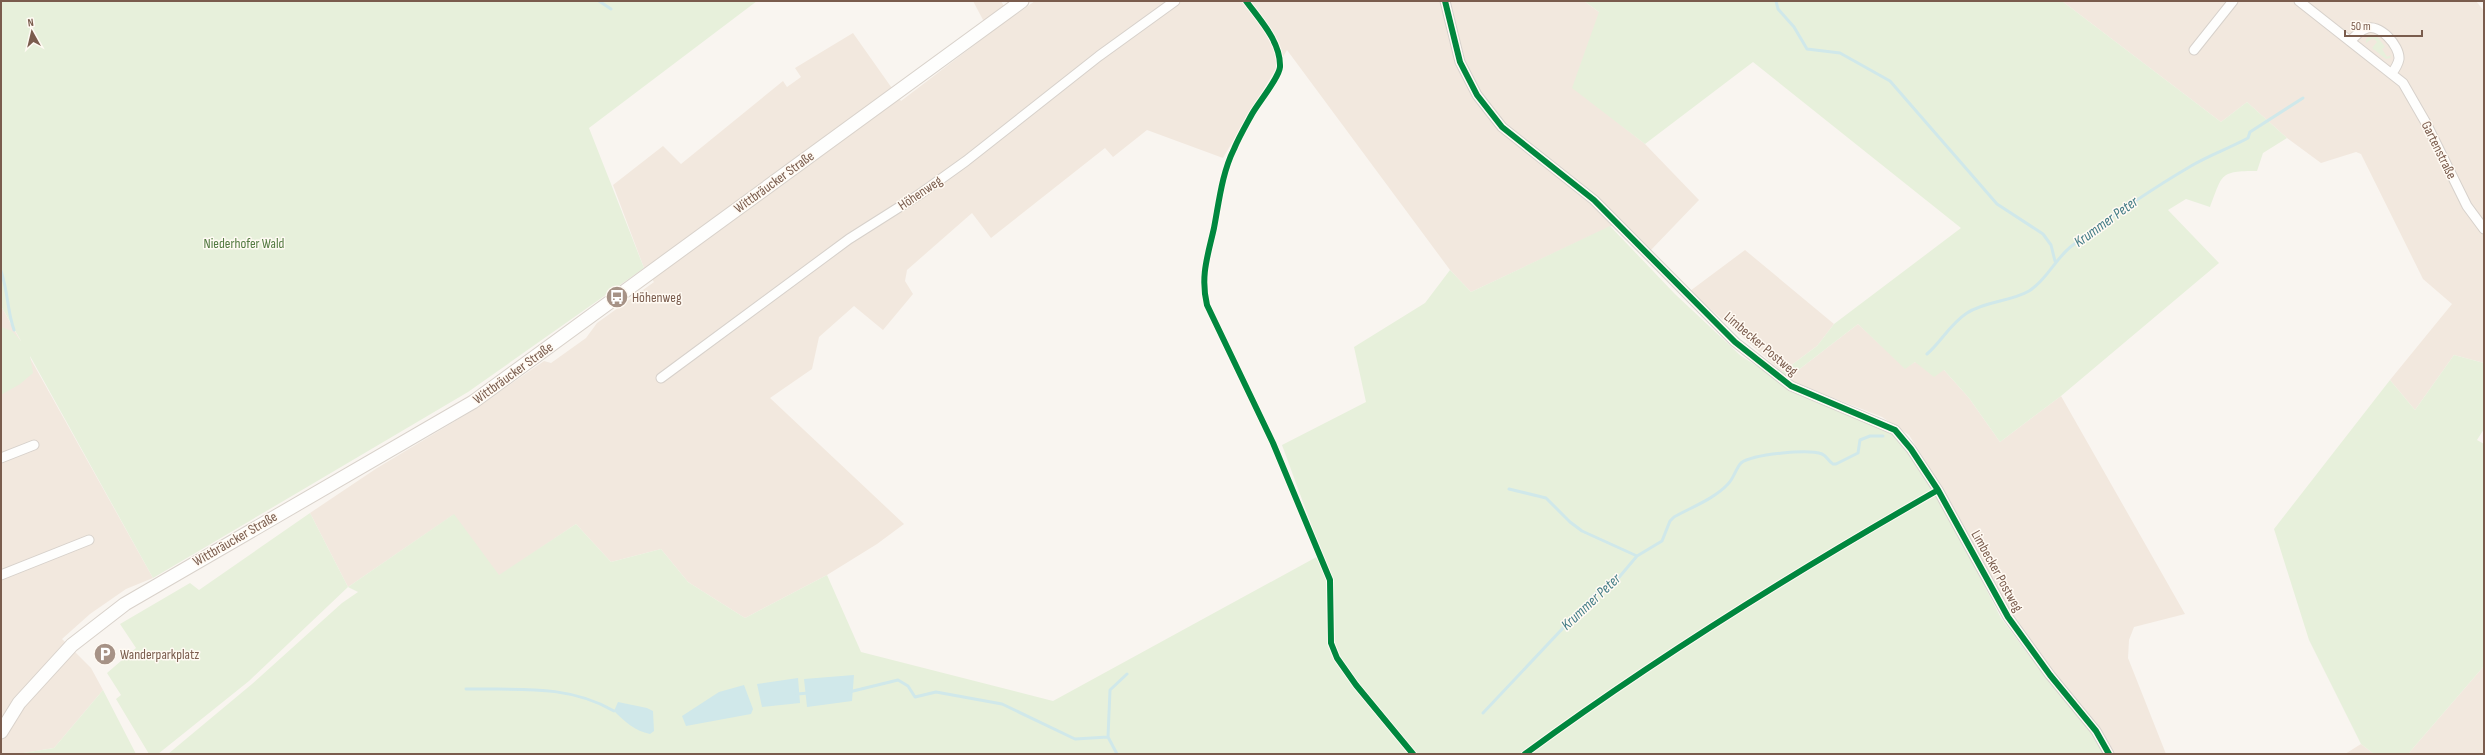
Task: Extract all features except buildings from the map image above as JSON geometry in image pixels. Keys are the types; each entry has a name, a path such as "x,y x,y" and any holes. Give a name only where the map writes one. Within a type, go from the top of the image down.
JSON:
{"main road":[{"name":"Wittbräucker Straße","path":"1,732 19,703 51,666 72,645 106,617 158,583 473,402 1022,1"}],"street":[{"name":"Höhenweg","path":"661,378 849,239 920,194 966,161 1099,56 1175,1"},
{"name":"Limbecker Postweg","path":"1445,1 1463,68 1477,95 1502,127 1594,200 1736,342 1791,386 1895,430 1911,449 1938,490 2008,617 2050,675 2096,731 2109,754"},
{"path":"2194,50 2233,1"},
{"name":"Gartenstraße","path":"2299,1 2403,83 2463,200 2484,229"},
{"path":"2350,41 2365,29 2372,28 2384,32 2398,55 2398,65 2392,73"},
{"path":"1,458 34,445"},
{"path":"1,576 89,540"}],"shaded area":[{"path":"973,1 1001,1 1011,18 1035,1 1584,1 1599,12 1612,118 1645,144 1699,200 1650,251 1620,222 1471,292 1450,270 1287,50 1223,158 1147,130 1113,157 1105,148 991,238 972,213 907,270 905,281 913,294 883,330 854,306 819,337 812,369 770,398 904,524 877,544 827,575 745,618 688,582 661,549 611,562 576,524 499,576 453,515 348,587 310,513 377,468 472,411 544,361 551,363 586,338 597,323 654,282 644,268 613,185 663,146 681,164 783,81 787,87 801,77 795,68 853,33 901,101 990,33"},
{"path":"2062,1 2476,1 2484,11 2484,363 2454,355 2415,410 2390,380 2452,304 2423,279 2361,154 2356,152 2321,163 2287,138 2247,102 2221,122"},
{"path":"1745,250 1834,324 1817,346 1782,372 1690,291"},
{"path":"1,306 153,578 126,589 90,614 62,639 91,668 103,690 54,748 17,754 1,754"},
{"path":"1858,324 1905,368 1915,362 1944,370 1969,398 2000,442 2061,396 2185,614 2134,627 2129,640 2128,658 2166,754 2114,754 2099,729 2010,616 1948,498 1909,435 1882,417 1795,383 1788,378"},
{"path":"2484,666 2484,754 2408,754"},
{"path":"2361,744 2374,754 2345,754"}],"green space":[{"name":"Niederhofer Wald","path":"1,1 757,1 589,128 644,268 468,392 153,578 30,356 33,373 20,384 1,395 1,327 12,331 21,341 1,306"},
{"path":"1584,1 2062,1 2221,122 2247,102 2287,138 2263,153 2257,171 2235,172 2224,177 2217,187 2210,207 2186,199 2168,210 2219,263 2061,396 2000,442 1969,398 1944,370 1934,377 1915,362 1905,369 1858,324 1788,378 1782,372 1817,346 1834,324 1961,228 1753,62 1645,144 1572,88 1599,12"},
{"path":"2370,35 2377,36 2385,47 2382,49 2387,57 2391,55 2390,58 2386,59 2372,48 2377,42 2373,38 2366,43 2366,39"},
{"path":"1610,226 1675,294 1740,355 1791,389 1895,432 1935,490 2001,618 2046,678 2092,734 2103,754 168,754 252,684 342,603 358,592 348,587 454,514 499,575 576,524 611,562 661,549 688,582 745,618 827,575 861,652 1053,701 1322,554 1282,445 1366,402 1354,347 1425,303 1450,270 1471,292"},
{"path":"2454,355 2484,363 2484,429 2477,440 2484,444 2484,666 2408,754 2374,754 2361,744 2309,640 2274,529 2390,380 2415,410"},
{"path":"310,513 348,587 249,681 158,754 149,754 116,699 121,695 107,673 136,648 120,624 190,583 199,590"},
{"path":"103,690 136,754 17,754 54,748"}],"water":[{"path":"854,675 852,701 807,707 804,679"},
{"path":"798,678 800,703 762,707 757,684"},
{"path":"744,685 753,709 751,714 686,726 682,716 719,692"},
{"path":"618,702 647,708 653,711 654,731 650,734 645,733 626,722 614,711"}],"waterway":[{"path":"599,1 611,9"},
{"path":"1776,1 1778,9 1794,27 1807,49 1840,53 1890,81 1997,204 2043,234 2051,245 2055,261"},
{"name":"Krummer Peter","path":"1927,354 1961,317 1974,309 2022,295 2029,291 2041,281 2067,250 2102,224 2191,166 2248,138 2250,132 2303,98"},
{"path":"1,271 14,330"},
{"name":"Krummer Peter","path":"1483,713 1596,593 1610,588 1637,556 1662,541 1670,521 1674,517 1716,494 1730,482 1741,463 1757,457 1768,455 1805,452 1822,454 1831,463 1836,464 1858,453 1860,440 1870,436 1883,436"},
{"path":"1509,489 1546,498 1570,522 1582,531 1637,556"},
{"path":"1108,737 1110,690 1127,674"},
{"path":"849,692 898,680 908,686 915,697 936,692 1002,704 1075,739 1108,737 1117,754"},
{"path":"466,689 523,689 560,692 597,702 614,711"},
{"path":"797,694 809,693"}],"cycle path":[{"path":"1246,1 1269,32 1277,49 1280,67 1279,72 1255,109 1230,158 1221,188 1207,257 1204,285 1207,305 1273,443 1330,580 1331,643 1337,658 1356,685 1413,754"},
{"path":"1445,1 1460,62 1477,95 1502,127 1594,200 1735,342 1791,386 1895,430 1911,449 1938,490 2008,617 2050,675 2096,731 2109,754"},
{"path":"1525,754 1625,683 1676,649 1832,552 1938,490"}],"place":[{"name":"Höhenweg","path":"617,297"},
{"name":"Wanderparkplatz","path":"105,654"}]}
